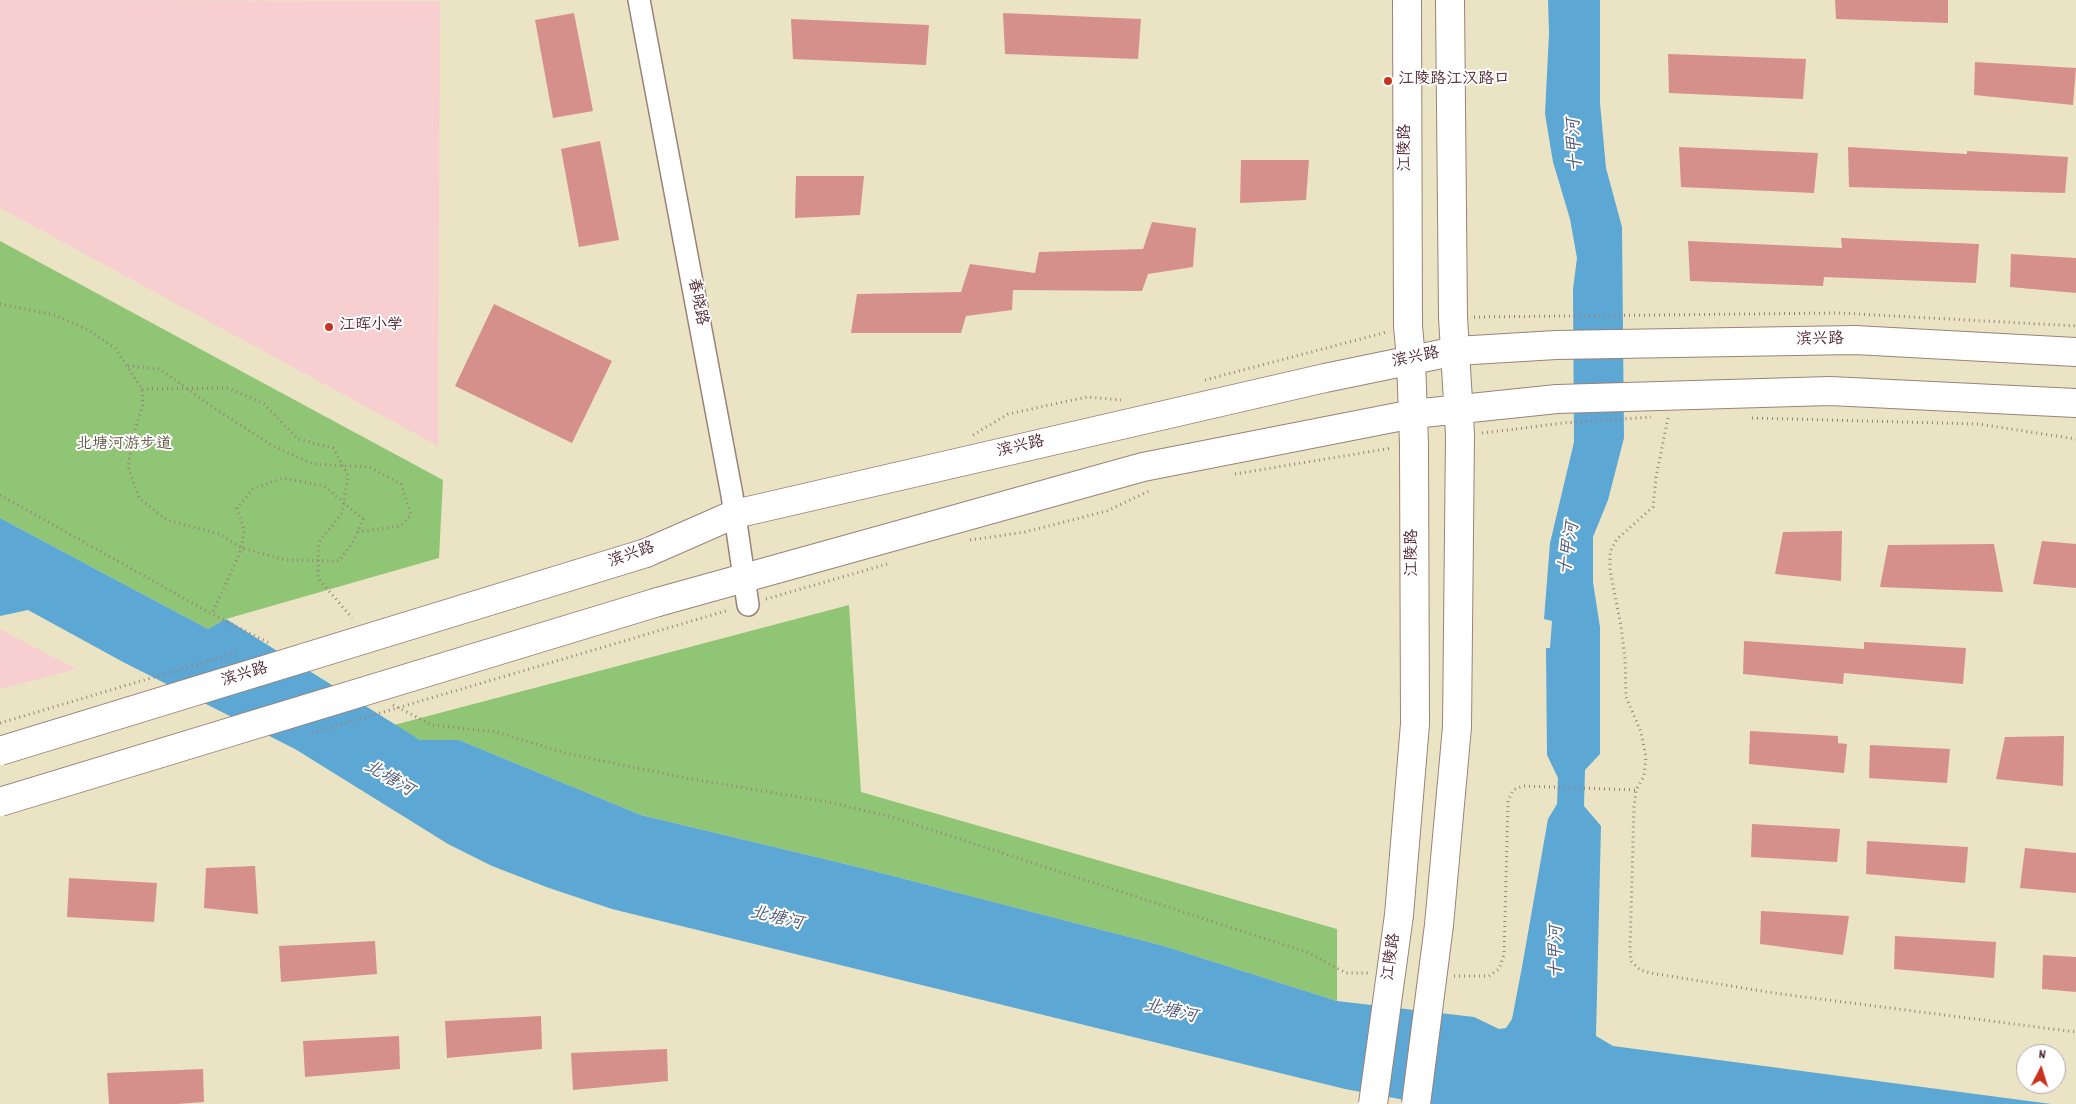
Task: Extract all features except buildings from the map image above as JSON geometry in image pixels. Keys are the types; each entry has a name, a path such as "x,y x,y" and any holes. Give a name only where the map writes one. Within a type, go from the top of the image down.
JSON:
{"main road":[{"name":"江陵路","path":"1373,1104 1399,915 1415,724 1414,444 1408,326 1407,0"},
{"path":"1416,1104 1439,925 1457,728 1459,422 1453,318 1450,0"},
{"name":"滨兴路","path":"0,751 646,553 735,514 1411,359 1456,351 1556,345 1855,340 2076,352"},
{"path":"0,802 658,602 746,592 1143,467 1413,414 1459,422 1556,398 1648,406 1830,391 2076,403"}],"street":[{"name":"春晓路","path":"639,0 735,514 746,592"}],"path":[{"path":"0,304 55,315 88,330 115,348 142,389 143,405 134,432 128,467 139,498 167,520 220,534 242,548 286,560 339,561 358,532 363,519 324,486 283,478 253,489 237,508 244,529 242,548 212,614"},
{"path":"1514,316 1649,315"},
{"path":"127,366 160,369 214,408 273,446 313,464 369,467 401,484 411,516 400,526 358,532"},
{"path":"142,389 228,388 264,404 298,440 333,448 348,475 342,513 319,542 318,578 352,618"},
{"path":"1459,422 1516,429 1563,423 1648,406 1669,416 1656,477 1653,506 1617,540 1610,552 1610,570 1621,626 1625,659 1626,697 1641,732 1646,757 1644,776 1636,790 1634,807 1630,949 1631,961 1640,970 1774,993 2076,1032"},
{"path":"1749,418 1978,424 2076,439"},
{"path":"1233,474 1414,444"},
{"path":"965,541 1025,532 1107,512 1157,487"},
{"path":"0,495 212,614 274,645"},
{"path":"509,675 746,592 890,563"},
{"path":"388,703 432,725 498,732 565,753 680,777 828,802 892,817 1309,953 1346,973 1375,973"},
{"path":"1451,976 1489,976 1499,969 1504,955 1508,800 1513,790 1523,786 1530,786 1636,790"}],"shaded area":[{"name":"江晖小学","path":"0,0 440,1 438,446 0,208"},
{"path":"0,629 76,669 0,689"}],"green space":[{"name":"北塘河游步道","path":"0,241 443,480 439,558 226,619 208,629 0,518"},
{"path":"849,605 861,792 1337,929 1337,1001 1164,946 862,868 641,815 459,740 420,740 394,725"}],"water":[{"path":"1548,0 1600,0 1600,103 1606,168 1622,227 1624,438 1608,500 1593,537 1593,582 1600,627 1600,754 1585,770 1584,806 1601,826 1596,1036 1613,1046 2051,1104 1427,1104 1345,1089 612,909 549,888 492,866 448,844 295,749 123,662 28,610 0,616 0,518 208,629 226,619 420,740 459,740 641,815 862,868 1164,946 1337,1001 1474,1017 1499,1029 1506,1028 1512,1019 1548,819 1557,804 1558,778 1547,755 1546,648 1550,648 1552,621 1544,619 1550,543 1574,442 1573,289 1577,258 1570,219 1553,162 1545,114 1549,33"}],"place":[{"name":"江陵路江汉路口","path":"1388,81"},
{"name":"江晖小学","path":"329,327"}],"water label":[{"name":"十甲河","path":"1577,145"},
{"name":"十甲河","path":"1571,549"},
{"name":"北塘河","path":"388,780"},
{"name":"北塘河","path":"776,920"},
{"name":"十甲河","path":"1559,952"},
{"name":"北塘河","path":"1170,1013"}]}
